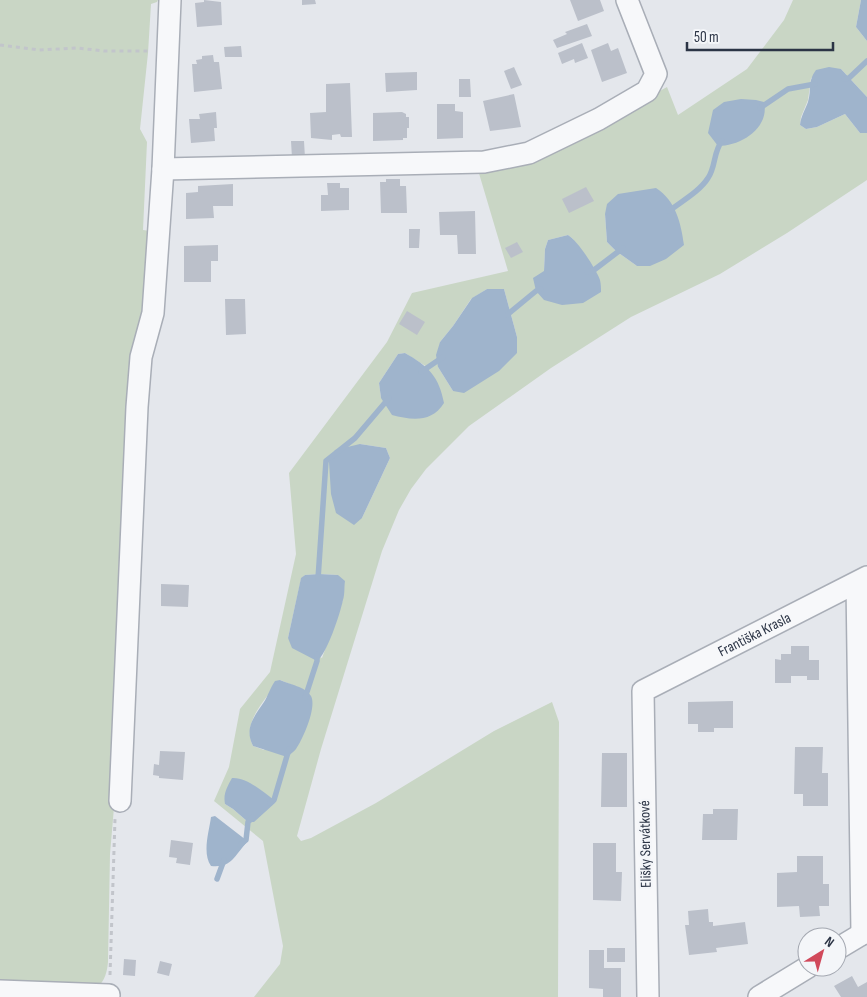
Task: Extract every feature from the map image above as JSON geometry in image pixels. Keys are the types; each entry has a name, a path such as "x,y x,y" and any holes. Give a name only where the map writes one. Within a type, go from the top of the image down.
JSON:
{"street":[{"path":"120,801 137,407 141,358 153,313 163,169 170,0"},
{"path":"163,169 484,162 529,153 599,119 647,91 656,74 627,0"},
{"path":"847,943 864,932 862,580"},
{"name":"Františka Krasla","path":"643,692 862,580"},
{"name":"Elišky Servátkové","path":"643,692 648,997"},
{"path":"759,997 797,974"},
{"path":"0,991 109,994"}],"path":[{"path":"0,45 39,50 76,48 104,51 168,51"},
{"path":"109,994 115,816 120,801"}],"green space":[{"path":"0,0 158,0 151,4 140,129 147,142 143,230 150,231 116,784 110,854 108,962 105,976 98,987 0,987"},
{"path":"793,0 861,0 856,27 867,41 867,97 841,69 811,78 808,100 800,125 806,129 817,127 845,114 860,133 867,133 867,180 787,233 720,274 631,317 551,368 469,426 426,469 411,489 399,510 382,551 321,749 297,836 301,841 311,838 376,803 494,731 552,702 559,722 558,997 254,997 280,964 283,946 263,841 214,801 229,767 240,709 270,672 296,554 289,473 387,342 412,293 508,271 478,170 556,148 667,87 678,115 747,69 784,20","holes":["605,214 637,266 607,242","568,235 573,239 600,281 544,271 545,249 548,240","487,289 504,289 517,337 517,352 453,391 438,367 440,342 471,299","405,353 427,367 381,398 379,383 398,354","360,444 386,448 390,458 362,518","305,575 338,575 343,600 322,658 288,638 301,579","280,680 307,691 264,750 253,746 250,728 257,711","275,803 248,822 225,804"]}],"water":[{"path":"861,0 867,0 867,41 856,27"},
{"path":"829,67 841,69 867,97 867,133 860,133 845,114 817,127 806,129 800,125 808,102 813,74 816,70"},
{"path":"741,99 764,102 763,120 752,134 744,139 736,143 718,146 708,133 713,110 724,102"},
{"path":"656,188 663,193 673,206 679,221 684,245 666,259 650,266 637,266 607,242 605,214 607,204 618,194"},
{"path":"568,235 595,269 600,280 601,292 583,303 562,305 544,300 536,291 533,278 544,271 545,249 548,240"},
{"path":"487,289 504,289 517,337 517,353 499,371 464,393 453,391 438,367 436,355 440,342 472,298"},
{"path":"405,353 426,367 436,379 442,394 444,403 427,417 414,419 392,415 381,398 379,383 398,354"},
{"path":"360,444 386,448 390,458 362,518 354,525 336,513 331,494 329,462 335,450"},
{"path":"305,575 338,575 345,581 344,598 336,624 325,650 317,661 292,648 288,638 301,578"},
{"path":"280,680 305,690 311,696 312,701 311,715 302,738 295,750 287,757 253,746 250,740 251,723 275,681"},
{"path":"232,778 249,782 274,800 275,803 254,822 248,822 225,804 225,794"},
{"path":"215,816 246,840 246,843 228,863 211,866 207,855 208,836 211,817"}],"building":[{"path":"204,0 221,2 222,25 197,27 195,3 204,2"},
{"path":"302,0 315,0 316,4 302,5"},
{"path":"570,0 600,0 604,11 578,21"},
{"path":"587,24 592,36 557,48 553,40 567,34 565,32"},
{"path":"582,43 588,58 575,63 574,59 562,64 558,53"},
{"path":"608,43 611,51 618,48 627,73 602,82 591,50"},
{"path":"241,46 242,57 225,57 224,47"},
{"path":"213,55 214,62 219,62 222,89 194,92 192,64 197,64 196,60 202,59 202,56"},
{"path":"514,67 522,85 511,89 504,71"},
{"path":"417,72 417,90 386,92 385,73"},
{"path":"459,79 470,79 471,97 459,97"},
{"path":"350,83 352,137 341,137 340,134 332,135 332,140 311,138 310,113 326,112 326,84"},
{"path":"514,94 521,127 490,131 483,101"},
{"path":"437,104 455,104 455,111 463,112 463,138 437,139"},
{"path":"216,112 217,128 214,128 215,141 191,143 189,119 200,119 199,114"},
{"path":"402,112 406,114 406,117 409,117 407,138 403,138 403,140 373,141 373,113"},
{"path":"291,141 304,141 305,158 292,158"},
{"path":"386,179 400,179 400,186 406,186 407,213 381,213 380,182 386,182"},
{"path":"327,183 340,183 340,188 349,188 349,210 321,211 321,195 328,195"},
{"path":"233,184 233,206 213,206 214,218 186,219 186,193 198,192 198,186"},
{"path":"586,187 594,201 569,213 562,199"},
{"path":"475,211 476,254 458,254 457,235 440,235 439,212"},
{"path":"409,229 420,229 419,248 409,248"},
{"path":"517,242 523,252 511,258 505,248"},
{"path":"218,245 218,261 211,261 211,282 184,282 184,246"},
{"path":"225,299 245,299 246,334 226,335"},
{"path":"407,311 425,322 417,335 399,324"},
{"path":"161,584 189,585 188,607 161,606"},
{"path":"791,646 809,646 809,660 819,660 819,680 807,680 807,676 791,676 791,683 775,683 775,659 781,660 781,654 791,654"},
{"path":"733,701 733,728 714,728 714,732 698,732 698,724 688,724 688,702"},
{"path":"795,747 823,747 822,773 828,773 828,806 803,806 803,794 794,794"},
{"path":"160,751 185,752 183,780 159,778 159,776 153,775 154,764 159,765"},
{"path":"602,753 627,753 627,807 601,807"},
{"path":"713,809 738,809 737,840 702,840 703,814 713,814"},
{"path":"171,840 193,843 190,865 176,863 177,858 169,857"},
{"path":"593,843 616,843 616,872 622,872 621,901 593,900"},
{"path":"797,856 823,856 823,884 829,884 829,906 819,906 820,916 800,917 799,906 777,907 777,873 797,872"},
{"path":"708,909 709,922 713,922 713,926 745,922 748,944 716,948 717,952 689,955 685,925 689,925 688,911"},
{"path":"607,948 625,948 625,962 607,962"},
{"path":"589,950 604,950 604,968 621,968 621,997 603,997 603,989 589,988"},
{"path":"124,959 136,960 135,976 123,975"},
{"path":"160,961 172,964 169,976 157,973"},
{"path":"852,976 858,987 867,982 867,997 841,997 834,986"}],"waterway":[{"path":"844,79 849,78 867,61"},
{"path":"760,108 788,89 815,84"},
{"path":"669,211 696,192 705,183 711,174 717,150 722,141"},
{"path":"587,272 594,270 623,248"},
{"path":"507,315 541,289"},
{"path":"421,372 443,357"},
{"path":"318,579 326,461 355,438 389,398"},
{"path":"305,698 317,661 317,654"},
{"path":"270,803 274,800 289,749"},
{"path":"240,845 246,840 248,822 253,817"},
{"path":"217,879 224,860"}]}
